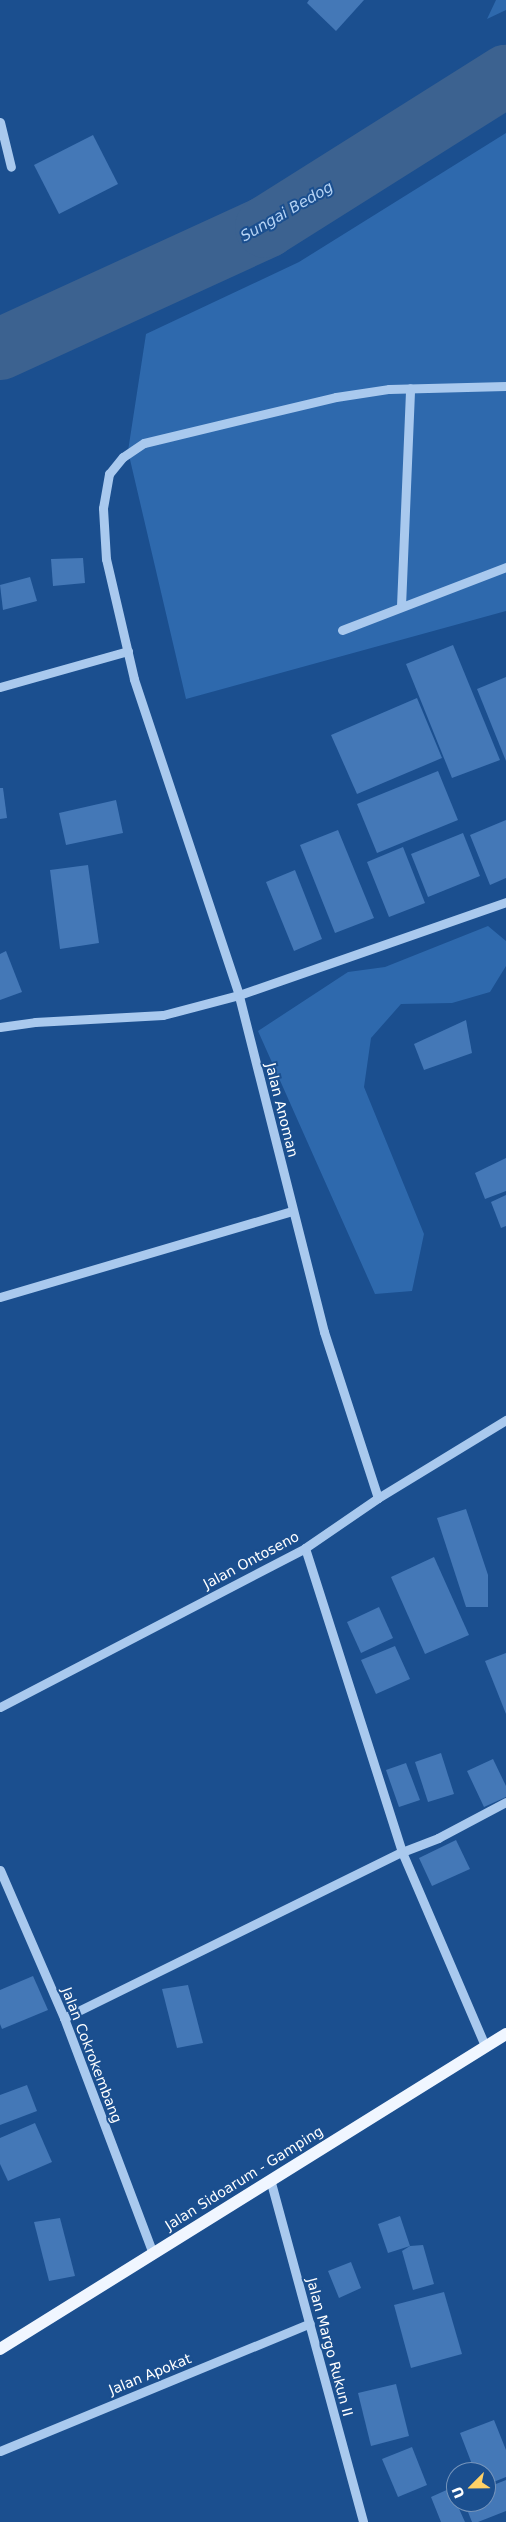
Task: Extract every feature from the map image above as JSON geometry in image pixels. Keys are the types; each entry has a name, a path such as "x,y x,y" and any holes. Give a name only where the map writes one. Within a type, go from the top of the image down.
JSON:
{"main road":[{"name":"Jalan Sidoarum - Gamping","path":"0,2349 270,2179 506,2034"}],"street":[{"path":"0,122 11,167"},
{"name":"Jalan Anoman","path":"378,1498 324,1332 292,1211 240,995 150,732 134,679 106,560 103,508 109,474 123,457 144,443 336,397 410,388 506,386"},
{"path":"402,606 410,388"},
{"path":"342,630 506,567"},
{"path":"0,687 128,651"},
{"path":"0,1027 35,1022 163,1015 240,995 506,902"},
{"path":"0,1297 292,1211"},
{"name":"Jalan Ontoseno","path":"0,1708 305,1548 378,1498 506,1420"},
{"path":"305,1548 402,1852 485,2046"},
{"path":"64,2018 402,1852 438,1838 506,1802"},
{"name":"Jalan Cokrokembang","path":"0,1870 64,2018 153,2253"},
{"name":"Jalan Margo Rukun II","path":"270,2179 363,2522"},
{"name":"Jalan Apokat","path":"0,2451 310,2323"}],"shaded area":[{"path":"496,0 506,0 506,10 487,19"},
{"path":"506,133 506,611 186,699 128,451 146,334 299,262"},
{"path":"488,926 506,941 506,966 490,992 452,1003 401,1004 371,1038 364,1087 424,1234 412,1291 375,1294 258,1031 348,972 385,967"}],"building":[{"path":"309,0 364,0 336,31 307,3"},
{"path":"93,135 118,184 59,214 34,165"},
{"path":"83,558 85,583 53,586 51,559"},
{"path":"30,577 37,601 3,610 0,585"},
{"path":"453,645 500,760 452,778 406,664"},
{"path":"506,677 506,761 477,689"},
{"path":"417,698 442,758 357,794 331,735"},
{"path":"438,771 458,820 377,853 357,804"},
{"path":"0,788 3,788 7,818 0,819"},
{"path":"116,800 123,833 66,845 59,813"},
{"path":"506,820 506,878 490,885 470,835"},
{"path":"338,830 374,918 335,933 300,845"},
{"path":"463,833 480,876 428,897 411,854"},
{"path":"403,847 425,903 389,917 367,862"},
{"path":"88,865 99,943 60,949 50,870"},
{"path":"295,870 322,939 294,951 266,882"},
{"path":"6,951 22,992 0,1000 0,954"},
{"path":"466,1020 472,1053 424,1070 414,1044"},
{"path":"506,1158 506,1191 485,1199 475,1173"},
{"path":"506,1195 506,1226 501,1228 491,1202"},
{"path":"466,1509 488,1575 488,1607 466,1607 437,1518"},
{"path":"434,1557 469,1635 425,1654 391,1577"},
{"path":"379,1607 393,1638 361,1653 347,1622"},
{"path":"395,1646 410,1679 376,1694 361,1660"},
{"path":"506,1653 506,1714 485,1661"},
{"path":"441,1753 454,1794 428,1802 415,1762"},
{"path":"493,1759 506,1786 506,1797 484,1807 467,1771"},
{"path":"406,1763 420,1800 399,1807 386,1770"},
{"path":"456,1840 470,1869 432,1886 419,1858"},
{"path":"33,1976 48,2010 2,2029 0,2024 0,1990"},
{"path":"188,1985 203,2043 177,2048 162,1989"},
{"path":"27,2085 37,2111 0,2125 0,2095"},
{"path":"35,2123 52,2162 8,2181 0,2164 0,2138"},
{"path":"400,2216 410,2246 388,2253 378,2224"},
{"path":"60,2218 75,2276 49,2281 34,2222"},
{"path":"423,2245 434,2284 413,2290 402,2251 410,2246"},
{"path":"351,2262 361,2288 339,2298 328,2271"},
{"path":"444,2292 462,2354 411,2368 394,2305"},
{"path":"396,2384 409,2436 371,2446 358,2393"},
{"path":"494,2420 506,2450 506,2477 496,2481 496,2462 471,2462 460,2433"},
{"path":"412,2447 427,2485 398,2497 382,2459"},
{"path":"506,2480 506,2511 478,2522 472,2522 468,2512 496,2512 496,2484"},
{"path":"446,2490 446,2512 460,2512 465,2522 441,2522 431,2497"}],"waterway":[{"name":"Sungai Bedog","path":"0,349 266,227 506,76"}]}
